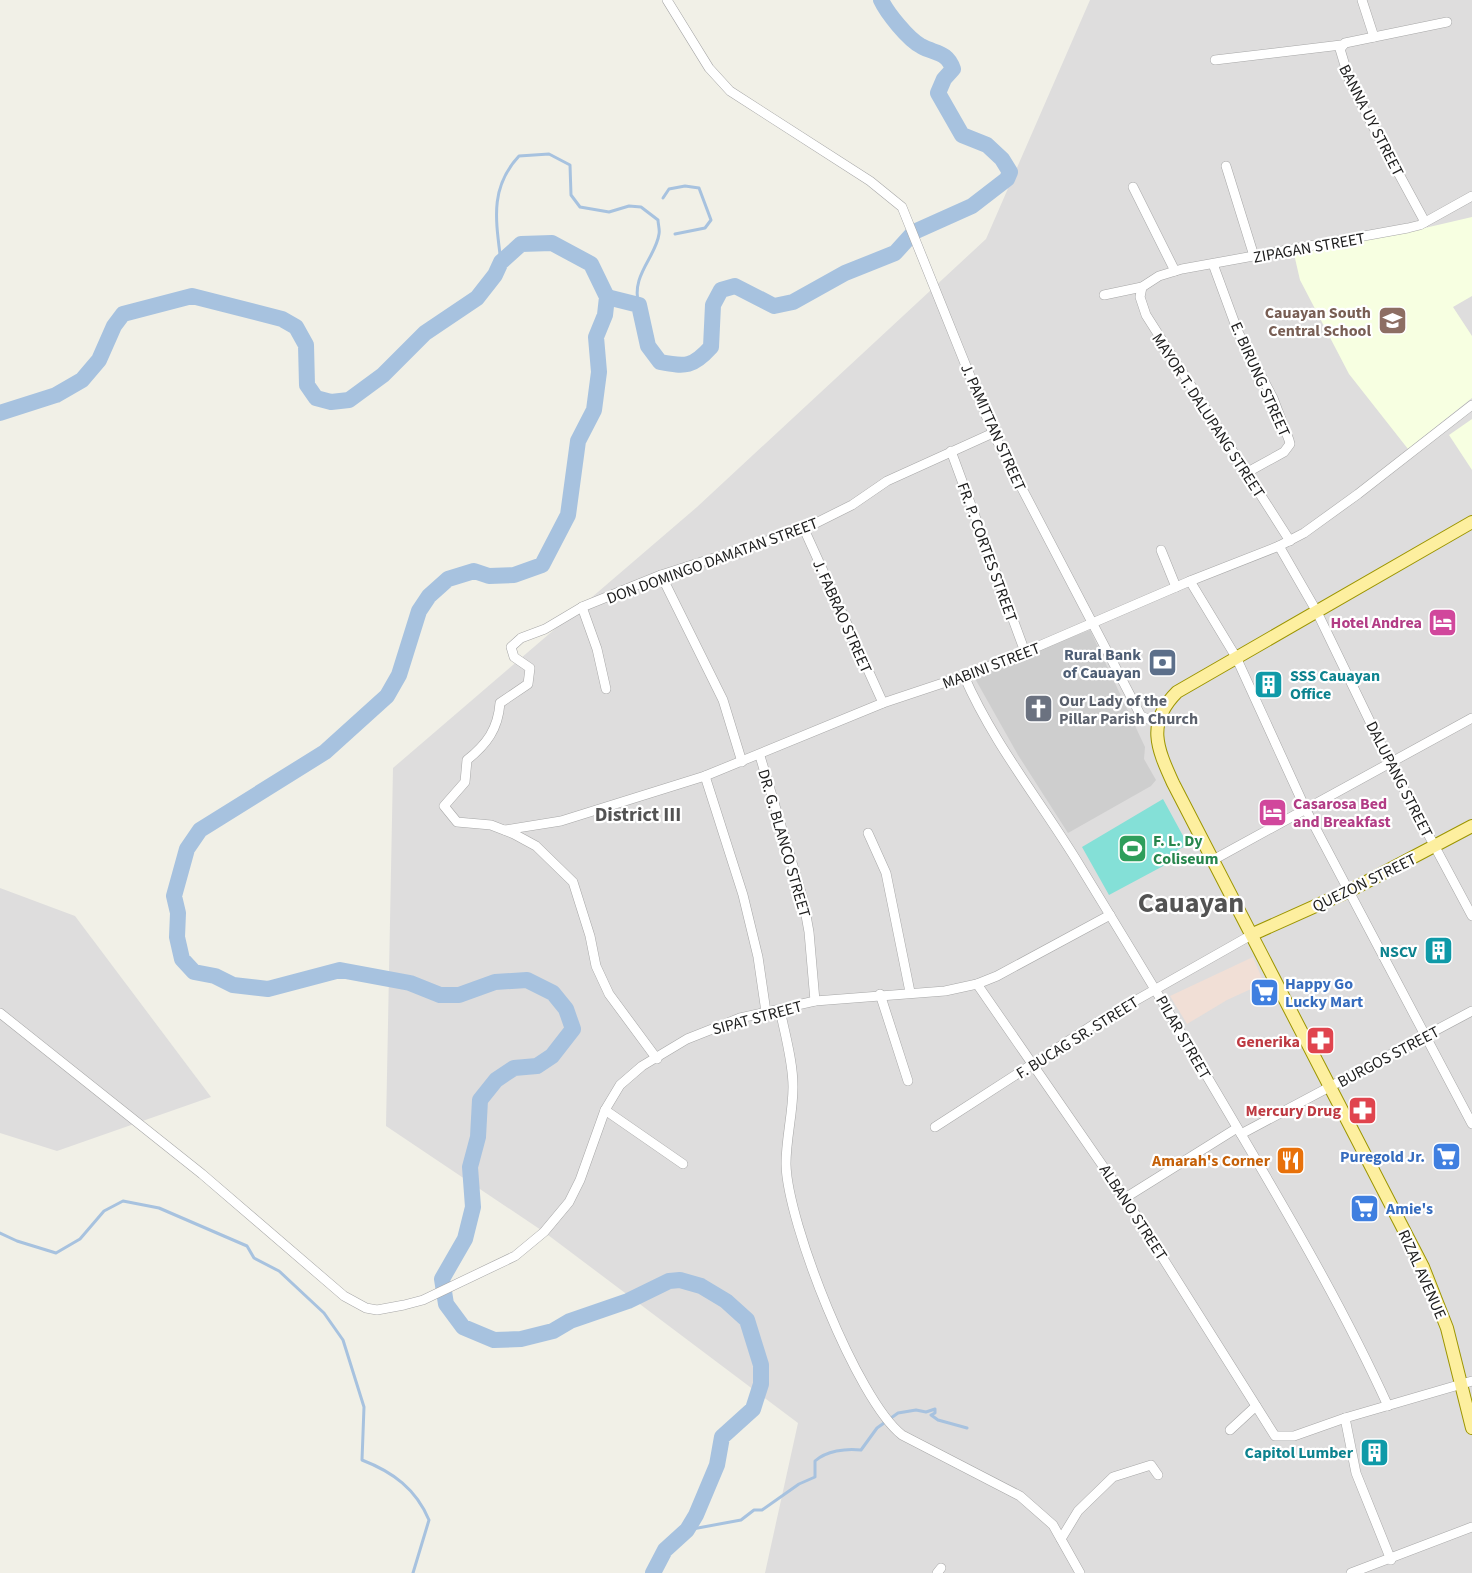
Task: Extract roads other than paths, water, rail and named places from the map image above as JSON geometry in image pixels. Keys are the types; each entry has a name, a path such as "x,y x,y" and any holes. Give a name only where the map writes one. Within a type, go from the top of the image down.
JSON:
{"main road":[{"path":"1158,723 1161,712 1178,692 1472,522"},
{"name":"RIZAL AVENUE","path":"1158,723 1156,739 1161,757 1438,1299 1466,1383 1472,1428"},
{"name":"QUEZON STREET","path":"1253,934 1349,891 1472,826"}],"street":[{"name":"J. PAMITTAN STREET","path":"667,0 709,68 730,91 895,199 910,223 921,249 993,433 1092,624"},
{"path":"1362,0 1374,37"},
{"name":"BANNA UY STREET","path":"1425,222 1349,79 1340,54 1341,45 1447,21"},
{"path":"1215,60 1341,45"},
{"path":"1226,166 1254,256"},
{"path":"1134,187 1175,271"},
{"name":"ZIPAGAN STREET","path":"1104,295 1142,287 1159,276 1175,271 1396,231 1425,222 1472,196"},
{"name":"E. BIRUNG STREET","path":"1213,264 1238,332 1273,398 1290,444 1284,452 1246,472"},
{"name":"MAYOR T. DALUPANG STREET","path":"1142,287 1140,297 1146,315 1290,541"},
{"name":"MABINI STREET","path":"505,831 561,821 705,776 760,756 883,703 964,676 1025,652 1190,581 1280,546 1358,494 1472,405"},
{"name":"DON DOMINGO DAMATAN STREET","path":"657,1059 605,985 596,966 590,936 573,882 536,846 491,825 457,822 444,806 465,782 467,760 485,745 498,720 500,703 528,684 530,668 514,657 511,647 520,638 545,629 582,607 662,575 804,529 852,505 887,481 993,433"},
{"name":"FR. P. CORTES STREET","path":"951,451 1025,652"},
{"name":"J. FABRAO STREET","path":"804,529 883,703"},
{"name":"DALUPANG STREET","path":"1280,546 1317,612 1389,761 1472,916"},
{"path":"1161,550 1176,587"},
{"path":"662,575 723,700 742,762"},
{"path":"1190,581 1236,657 1306,810 1472,1124"},
{"path":"582,607 597,649 606,689"},
{"path":"1092,624 1141,716 1158,723"},
{"name":"PILAR STREET","path":"964,676 1009,759 1110,915 1239,1131 1354,1331 1388,1406"},
{"path":"1213,860 1306,810 1389,761 1472,718"},
{"name":"DR. G. BLANCO STREET","path":"760,756 803,898 809,932 815,1001"},
{"path":"705,776 743,895 758,957 766,1012"},
{"path":"868,833 886,873 910,992"},
{"name":"SIPAT STREET","path":"0,1013 202,1173 353,1302 377,1310 423,1300 515,1256 555,1220 568,1202 580,1180 604,1110 620,1085 642,1066 687,1039 714,1026 815,1001 945,990 977,984 998,976 1110,915"},
{"name":"F. BUCAG SR. STREET","path":"935,1127 1155,988 1253,934"},
{"name":"ALBANO STREET","path":"977,984 1125,1198 1271,1432 1280,1438 1287,1438 1346,1418"},
{"path":"880,994 908,1081"},
{"path":"780,1010 792,1079 786,1165 791,1206 831,1317 890,1426 902,1435 1020,1496 1053,1525 1080,1573"},
{"name":"BURGOS STREET","path":"1125,1198 1239,1131 1331,1087 1426,1038 1472,1011"},
{"path":"604,1110 683,1164"},
{"path":"1388,1573 1387,1561 1354,1465 1346,1418 1466,1383"},
{"path":"1230,1430 1256,1406"},
{"path":"1061,1539 1078,1511 1113,1477 1151,1465 1158,1475"},
{"path":"1351,1573 1472,1527"}],"waterway":[{"path":"607,297 639,305 648,346 660,362 676,365 688,364 694,362 711,347 713,305 721,290 735,286 774,306 793,302 845,273 895,253 914,232 972,206 1007,179 1010,172 1002,159 987,145 962,135 938,93 944,79 953,69 950,63 944,56 921,46 910,38 881,0"},
{"path":"501,262 497,233 497,206 503,180 519,156 549,154 570,165 571,195 580,207 609,212 629,206 641,207 658,220 657,242 638,285 639,305"},
{"path":"663,198 669,189 685,186 699,188 711,220 705,228 675,234"},
{"path":"0,413 56,395 82,380 99,360 114,326 123,314 192,296 282,319 296,327 306,345 307,385 316,398 331,402 349,400 383,375 425,333 477,298 495,275 501,262 521,244 552,243 591,264 607,297 605,315 596,337 599,372 594,410 578,441 568,515 542,565 514,575 489,576 474,571 448,579 429,596 419,611 399,675 387,696 325,752 200,830 187,849 174,896 178,913 177,937 182,959 194,972 215,976 233,985 268,989 340,970 410,983 440,995 459,995 495,982 527,980 553,993 566,1009 573,1029 552,1056 537,1066 514,1068 496,1080 480,1100 478,1137 470,1167 473,1207 465,1239 442,1279 446,1304 463,1327 494,1340 521,1339 553,1331 570,1321 628,1301 669,1281 680,1280 701,1286 726,1301 747,1320 761,1365 761,1384 753,1409 722,1437 717,1465 696,1515 687,1530 665,1550 653,1573"},
{"path":"0,1233 17,1241 56,1253 80,1239 104,1211 123,1201 159,1208 247,1246 254,1258 279,1271 324,1313 343,1340 364,1407 362,1460 384,1470 402,1483 417,1499 429,1520 413,1573"},
{"path":"687,1530 741,1520 754,1510 762,1510 799,1484 815,1477 815,1461 837,1451 861,1450 877,1428 898,1413 916,1410 926,1412 935,1409 935,1413 931,1415 938,1420 967,1428"}],"place":[{"name":"Cauayan South Central School","path":"1392,321"},
{"name":"Hotel Andrea","path":"1443,622"},
{"name":"Rural Bank of Cauayan","path":"1162,663"},
{"name":"SSS Cauayan Office","path":"1269,684"},
{"name":"Our Lady of the Pillar Parish Church","path":"1038,709"},
{"name":"Casarosa Bed and Breakfast","path":"1272,812"},
{"name":"F. L. Dy Coliseum","path":"1132,849"},
{"name":"NSCV","path":"1438,951"},
{"name":"Happy Go Lucky Mart","path":"1264,992"},
{"name":"Generika","path":"1321,1041"},
{"name":"Mercury Drug","path":"1362,1110"},
{"name":"Puregold Jr.","path":"1446,1156"},
{"name":"Amarah's Corner","path":"1291,1160"},
{"name":"Amie's","path":"1365,1208"},
{"name":"Capitol Lumber","path":"1374,1452"}],"district":[{"name":"District III","path":"638,814"},
{"name":"Cauayan","path":"1191,902"}]}
